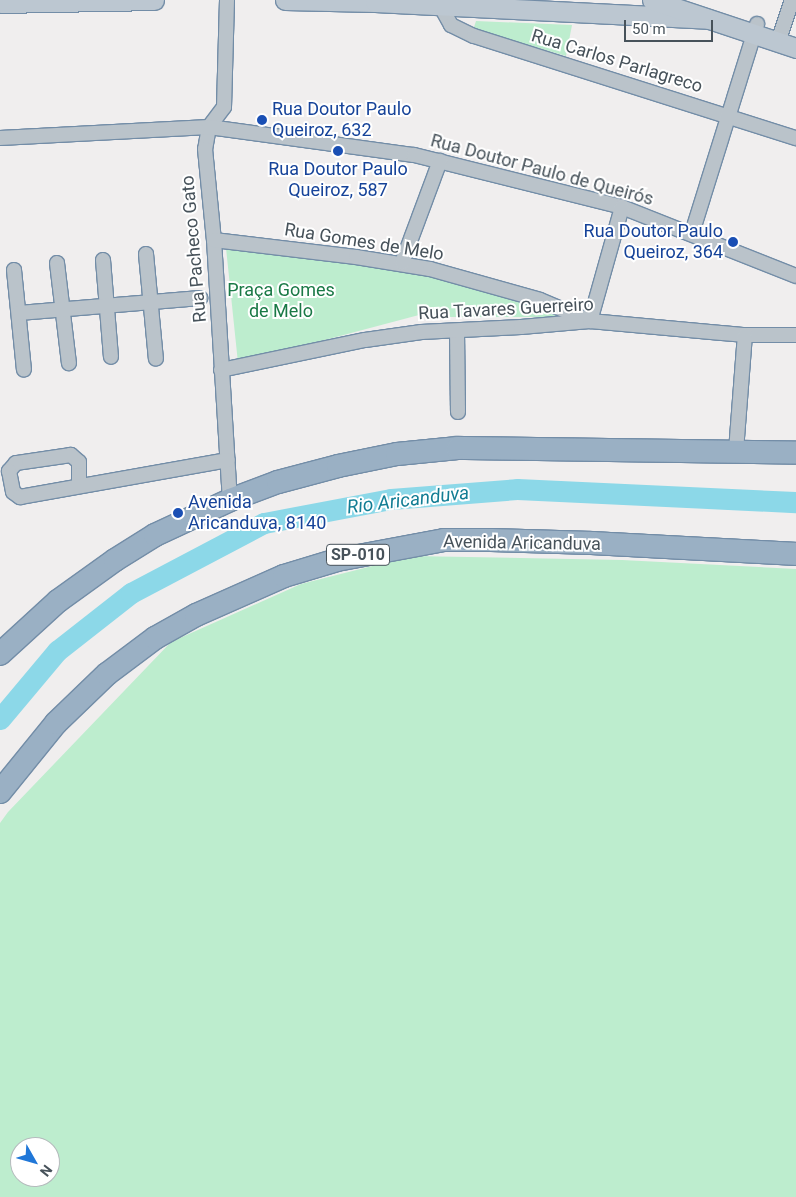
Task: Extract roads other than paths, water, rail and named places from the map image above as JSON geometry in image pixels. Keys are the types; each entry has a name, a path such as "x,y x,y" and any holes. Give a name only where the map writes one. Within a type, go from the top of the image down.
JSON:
{"highway":[{"path":"0,654 58,601 115,560 155,536 230,500 278,482 338,466 397,454 458,448 796,453"},
{"name":"Avenida Aricanduva","path":"0,792 56,723 107,674 155,638 196,615 284,576 337,560 444,540 593,543 796,554"}],"main road":[{"path":"0,3 154,0"},
{"path":"285,0 440,5 708,19"},
{"path":"600,13 630,0"},
{"path":"652,0 708,19 755,29 788,39"},
{"path":"687,0 755,29"}],"street":[{"name":"Rua Pacheco Gato","path":"228,0 224,107 209,127 205,149 214,240 209,297 221,370 230,500"},
{"path":"788,39 792,0"},
{"name":"Rua Carlos Parlagreco","path":"440,5 447,22 459,30 796,138"},
{"path":"692,233 755,29"},
{"name":"Rua Doutor Paulo de Queirós","path":"0,138 209,127 414,154 622,207 692,233 796,276"},
{"path":"402,263 440,161"},
{"path":"590,321 622,207"},
{"name":"Rua Gomes de Melo","path":"214,240 402,263 540,300 590,321"},
{"path":"146,254 156,359"},
{"path":"103,260 111,357"},
{"path":"57,263 68,363"},
{"path":"14,270 24,370"},
{"path":"19,313 209,297"},
{"name":"Rua Tavares Guerreiro","path":"221,370 365,340 421,332 590,321 745,335 796,335"},
{"path":"457,331 458,412"},
{"path":"736,451 745,335"},
{"path":"79,484 79,462 71,455 16,463 9,471 13,492 20,497 79,484 228,460"}],"waterway":[{"name":"Rio Aricanduva","path":"0,719 57,651 131,593 264,523 391,499 517,489 796,502"}],"place":[{"name":"Rua Doutor Paulo Queiroz, 632","path":"262,120"},
{"name":"Rua Doutor Paulo Queiroz, 587","path":"338,151"},
{"name":"Rua Doutor Paulo Queiroz, 364","path":"733,242"},
{"name":"Avenida Aricanduva, 8140","path":"178,513"}],"park label":[{"name":"Praça Gomes de Melo","path":"281,301"}]}
